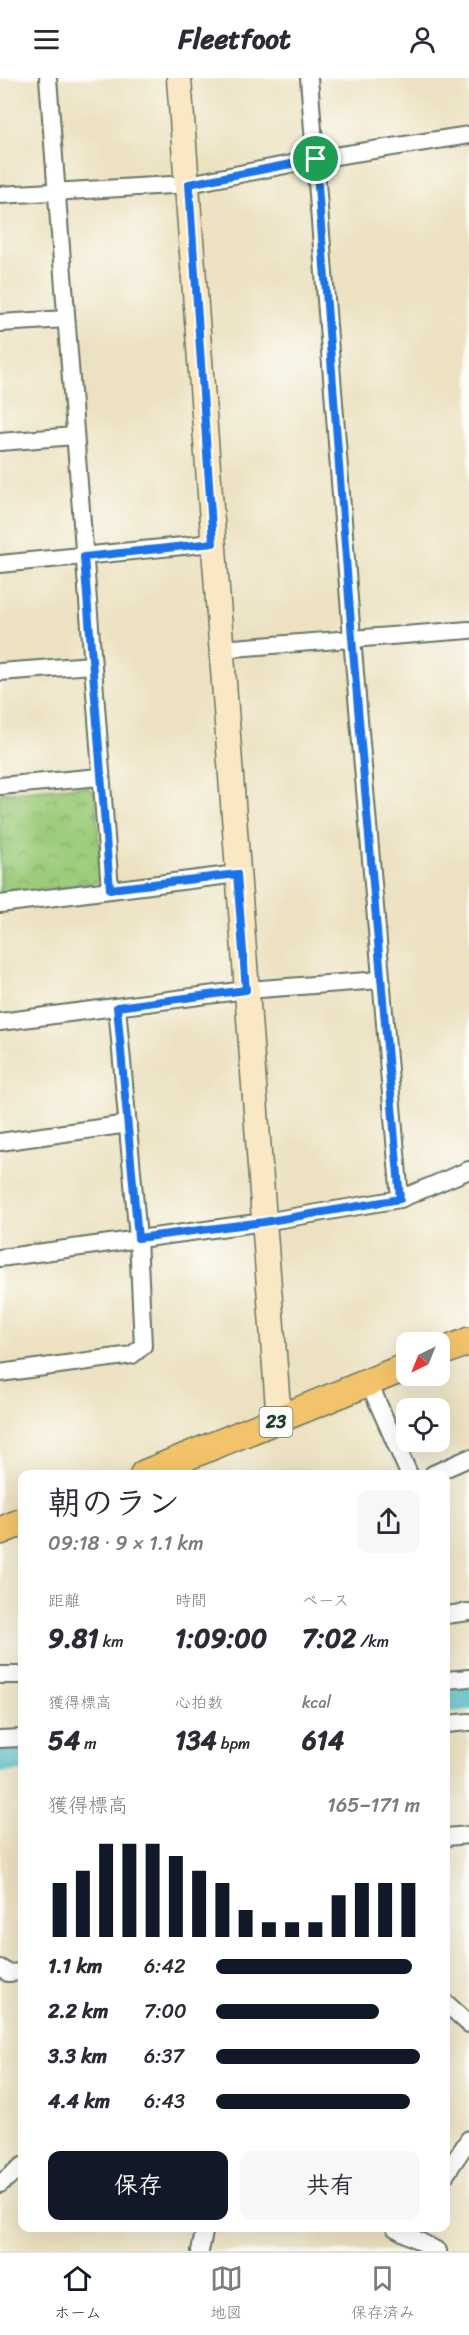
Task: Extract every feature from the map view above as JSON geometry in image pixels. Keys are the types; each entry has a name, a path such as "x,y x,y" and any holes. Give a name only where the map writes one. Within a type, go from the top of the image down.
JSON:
{"main road":[{"path":"450,1349 469,1341"},
{"name":"23","path":"154,1470 396,1371"},
{"path":"0,1531 18,1524"}],"street":[{"path":"48,78 110,889"},
{"path":"179,78 189,184 220,649 279,1421"},
{"path":"309,78 352,638 400,1199"},
{"path":"0,195 189,184 316,159 469,135"},
{"path":"0,323 66,319"},
{"path":"0,442 74,436"},
{"path":"0,564 213,543"},
{"path":"220,649 469,630"},
{"path":"0,672 92,665"},
{"path":"0,786 100,777"},
{"path":"0,904 237,874"},
{"path":"0,1022 246,990 380,980"},
{"path":"0,1373 132,1355 143,1346 138,1238 117,1007"},
{"path":"0,1142 128,1124"},
{"path":"0,1258 264,1222 400,1199 469,1170"},
{"path":"369,1383 407,1470"},
{"path":"441,1470 469,1458"},
{"path":"450,1614 469,1612"},
{"path":"0,1675 18,1676"},
{"path":"450,1680 469,1678"},
{"path":"450,1724 469,1722"},
{"path":"0,1739 18,1738"},
{"path":"450,1837 469,1835"},
{"path":"0,1968 8,1973 18,1972"},
{"path":"450,2007 469,2024"},
{"path":"450,2168 469,2139"},
{"path":"0,2184 18,2169"},
{"path":"204,2249 205,2232"},
{"path":"408,2232 438,2251"}],"green space":[{"path":"86,786 95,793 102,876 95,883 0,896 0,793"}],"waterway":[{"path":"450,1696 469,1694"},
{"path":"0,1757 18,1755"}],"route":[{"path":"316,159 352,638 400,1199 264,1222 138,1238 117,1007 246,990 237,874 110,889 84,557 213,543 189,184 316,159"}]}
